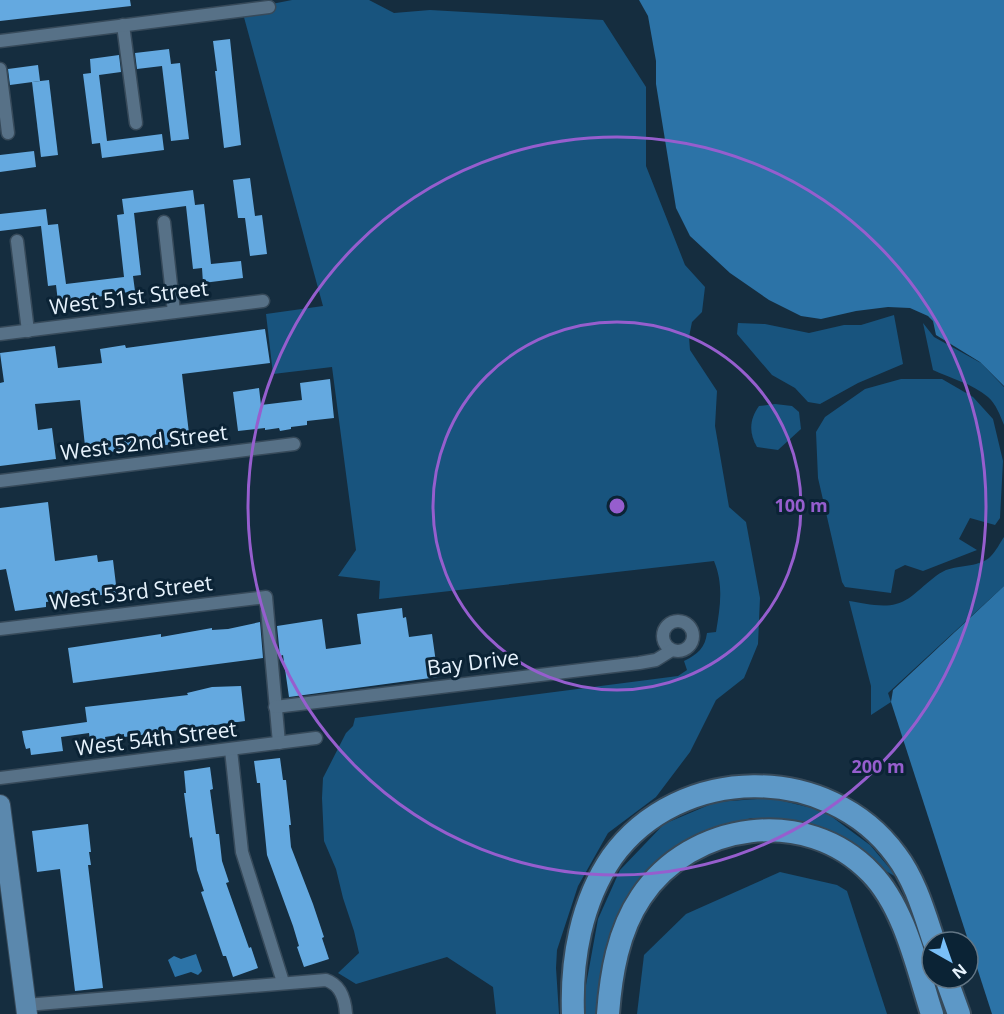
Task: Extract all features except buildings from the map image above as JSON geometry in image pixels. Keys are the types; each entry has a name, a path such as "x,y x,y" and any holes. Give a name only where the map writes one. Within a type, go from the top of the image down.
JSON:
{"highway":[{"path":"573,1014 574,973 579,940 587,906 600,876 620,848 644,825 672,806 713,790 747,786 783,787 826,800 856,816 882,838 903,865 930,930"},
{"path":"608,1014 612,973 624,929 634,908 654,879 680,857 710,840 744,832 767,830 801,834 822,841 844,852 870,872 885,891 896,911 932,1014"},
{"path":"950,990 959,1014"}],"main road":[{"path":"0,805 8,925 27,1010"}],"street":[{"path":"0,41 268,7"},
{"path":"123,25 136,123"},
{"path":"0,69 8,133"},
{"path":"164,222 174,312"},
{"path":"17,241 28,331"},
{"name":"West 51st Street","path":"0,334 263,301"},
{"name":"West 52nd Street","path":"0,481 294,444"},
{"name":"West 53rd Street","path":"0,629 266,597 275,706"},
{"name":"Bay Drive","path":"275,706 639,663 656,660 672,650"},
{"path":"275,706 279,743"},
{"name":"West 54th Street","path":"0,778 316,738"},
{"path":"231,750 242,852 283,982"},
{"path":"27,1010 283,982 326,980 334,982 340,990 346,1003 346,1014"}],"shaded area":[{"path":"292,0 369,0 394,13 430,10 603,20 646,87 646,166 685,265 705,287 702,312 692,322 689,337 690,350 717,391 715,426 729,507 746,522 760,598 758,644 744,678 716,700 690,752 656,797 608,833 578,886 557,950 559,1014 496,1014 493,987 447,957 356,984 338,973 359,953 336,869 324,841 323,778 346,733 353,726 355,718 678,676 687,670 684,661 700,650 705,643 707,633 716,632 720,596 717,570 714,561 379,599 380,581 338,576 356,550 332,367 273,374 266,314 323,306 242,10"},
{"path":"639,0 1004,0 1004,386 980,362 936,335 933,321 928,316 910,308 888,307 821,319 801,316 769,300 730,273 690,236 676,208 656,84 656,61 648,16"},
{"path":"894,315 903,364 858,383 820,404 808,402 795,388 772,375 737,334 738,323 765,324 809,333 844,325 861,325"},
{"path":"923,323 934,337 981,363 1004,387 1004,425 996,406 982,392 933,370"},
{"path":"901,379 942,379 973,397 993,419 1003,461 1000,518 995,525 970,518 959,539 977,550 923,571 905,565 895,570 891,593 845,587 818,478 816,432 825,417 865,389"},
{"path":"775,404 792,406 799,412 801,429 778,450 757,447 751,432 753,416 759,406"},
{"path":"1004,537 1004,586 888,693 891,702 871,715 871,686 849,601 885,606 903,602 946,570 987,560"},
{"path":"1004,586 1004,1014 992,1014 980,977 980,930 965,930 891,702 893,690"},
{"path":"771,798 824,811 870,845 898,878 884,870 853,842 806,824 751,818 687,840 646,874 617,917 603,973 599,1014 586,1014 584,996 598,919 620,870 664,824 716,802"},
{"path":"780,872 837,885 847,891 887,1014 637,1014 644,955 686,914"},
{"path":"196,954 202,971 198,975 191,972 175,977 168,960 174,956 181,959"}]}
